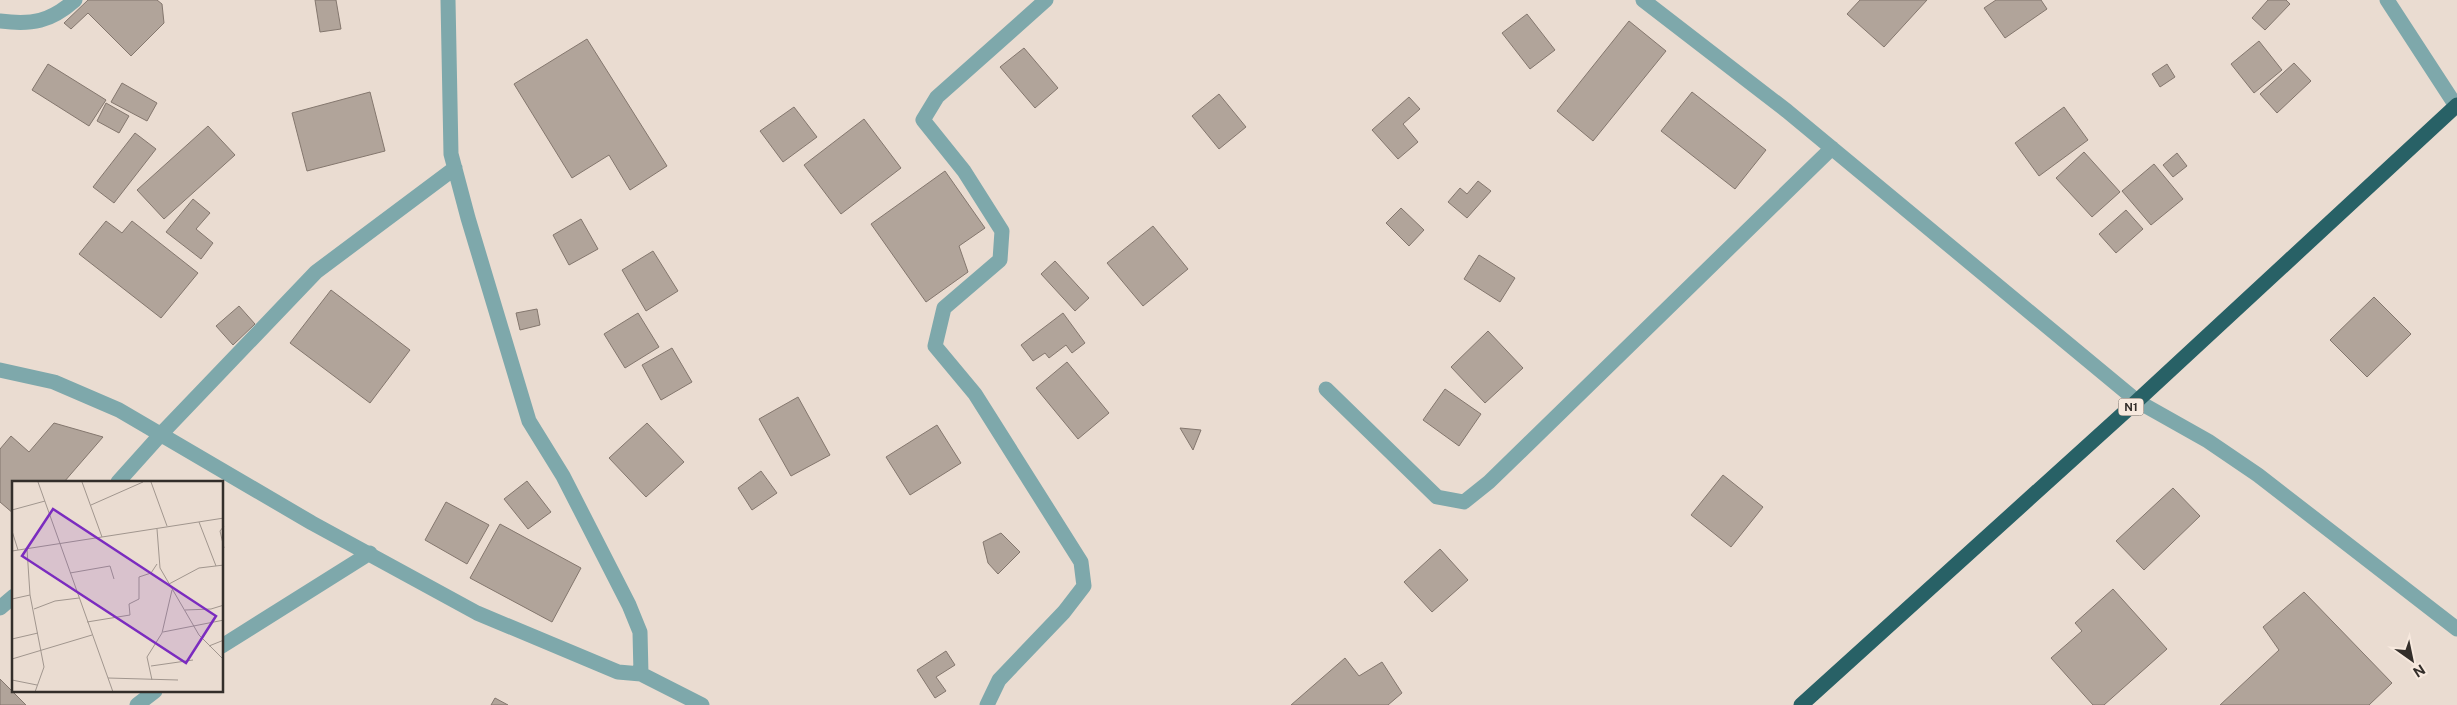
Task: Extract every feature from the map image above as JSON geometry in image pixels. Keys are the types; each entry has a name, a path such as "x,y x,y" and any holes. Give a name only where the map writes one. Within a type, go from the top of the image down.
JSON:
{"highway":[{"name":"N1","path":"1801,705 2137,401 2457,105"}],"street":[{"path":"0,21 27,24 48,18 75,0"},
{"path":"448,0 451,154 494,311 529,421 563,476 629,605 640,632 641,674"},
{"path":"987,705 999,680 1064,612 1084,586 1081,562 975,394 935,346 944,308 1000,260 1002,231 964,171 923,120 937,97 1046,0"},
{"path":"1643,0 1832,148 2137,401 2208,441 2258,475 2457,629"},
{"path":"2387,0 2457,105"},
{"path":"1326,389 1437,497 1464,502 1489,482 1832,148"},
{"path":"119,481 162,433 316,272 455,168"},
{"path":"0,370 54,382 119,410 162,433 312,523 477,613 618,672 641,674 702,705"},
{"path":"224,645 370,553"},
{"path":"0,608 12,598"},
{"path":"137,705 154,692"}],"building":[{"path":"88,0 157,0 162,4 164,23 131,56 88,13 71,29 64,23"},
{"path":"315,0 336,0 341,29 320,32"},
{"path":"1860,0 1927,0 1884,47 1847,14"},
{"path":"1996,0 2041,0 2047,9 2005,38 1984,8"},
{"path":"2268,0 2286,0 2290,4 2265,30 2252,18"},
{"path":"1527,14 1555,50 1530,69 1502,33"},
{"path":"1629,21 1666,51 1593,141 1557,111"},
{"path":"587,39 667,166 630,190 609,155 572,178 514,84"},
{"path":"2259,41 2282,70 2254,93 2231,64"},
{"path":"1024,48 1058,88 1035,108 1000,67"},
{"path":"2294,63 2311,81 2277,113 2260,94"},
{"path":"48,64 106,100 89,126 32,90"},
{"path":"2167,64 2175,77 2160,87 2152,74"},
{"path":"122,83 157,103 147,121 111,102"},
{"path":"370,92 385,151 307,171 292,113"},
{"path":"1692,92 1766,150 1735,189 1661,131"},
{"path":"1219,94 1246,127 1219,149 1192,116"},
{"path":"1409,97 1420,109 1403,124 1418,142 1398,159 1372,130"},
{"path":"106,103 129,116 119,133 97,121"},
{"path":"794,107 817,137 783,162 760,131"},
{"path":"2064,107 2088,140 2039,176 2015,143"},
{"path":"864,119 901,168 841,214 804,165"},
{"path":"208,126 235,155 164,219 137,190"},
{"path":"135,133 156,149 114,203 93,187"},
{"path":"2084,152 2120,192 2092,217 2056,178"},
{"path":"2177,153 2187,166 2173,177 2163,165"},
{"path":"2154,164 2183,199 2151,225 2122,191"},
{"path":"945,171 985,228 959,246 968,272 926,302 871,224"},
{"path":"1478,181 1491,191 1467,218 1448,202 1460,188 1467,194"},
{"path":"193,199 210,213 196,229 213,243 201,259 166,232"},
{"path":"1401,208 1424,230 1409,246 1386,223"},
{"path":"2126,210 2143,229 2116,253 2099,234"},
{"path":"581,219 598,249 569,265 553,235"},
{"path":"106,221 122,233 132,221 198,273 161,318 79,254"},
{"path":"1153,226 1188,269 1143,306 1107,263"},
{"path":"653,251 678,291 646,311 622,270"},
{"path":"1479,255 1515,278 1500,302 1464,279"},
{"path":"1055,261 1089,298 1075,311 1041,274"},
{"path":"331,290 410,350 370,403 290,343"},
{"path":"2374,297 2411,334 2367,377 2330,340"},
{"path":"239,306 255,324 233,345 216,326"},
{"path":"537,309 540,325 520,330 516,313"},
{"path":"638,313 659,347 625,368 604,334"},
{"path":"1063,313 1085,343 1072,353 1066,345 1049,358 1045,353 1033,361 1021,345"},
{"path":"1488,331 1523,368 1485,403 1451,367"},
{"path":"672,348 692,382 661,400 642,365"},
{"path":"1067,362 1109,413 1078,439 1036,388"},
{"path":"1445,389 1481,414 1459,446 1423,420"},
{"path":"798,397 830,455 791,476 759,419"},
{"path":"54,423 103,437 65,481 12,481 12,512 0,502 0,449 11,436 29,452"},
{"path":"647,423 684,462 646,497 609,458"},
{"path":"937,425 961,463 910,495 886,457"},
{"path":"1180,428 1201,430 1193,450"},
{"path":"761,471 777,493 752,510 738,488"},
{"path":"1723,475 1763,507 1731,547 1691,515"},
{"path":"527,481 551,512 528,529 504,499"},
{"path":"2173,488 2200,516 2144,570 2116,541"},
{"path":"446,502 489,525 467,564 425,540"},
{"path":"500,524 581,568 552,622 470,578"},
{"path":"1001,533 1020,552 998,574 988,563 983,542"},
{"path":"1440,549 1468,580 1432,612 1404,582"},
{"path":"2113,589 2167,649 2104,705 2093,705 2051,658 2082,631 2075,623"},
{"path":"2304,592 2392,683 2369,705 2220,705 2279,650 2263,627"},
{"path":"946,651 955,665 936,677 946,691 935,698 917,670"},
{"path":"1345,658 1359,676 1382,662 1402,693 1388,705 1291,705"},
{"path":"0,679 26,705 0,705"},
{"path":"495,698 508,705 491,705"}]}
